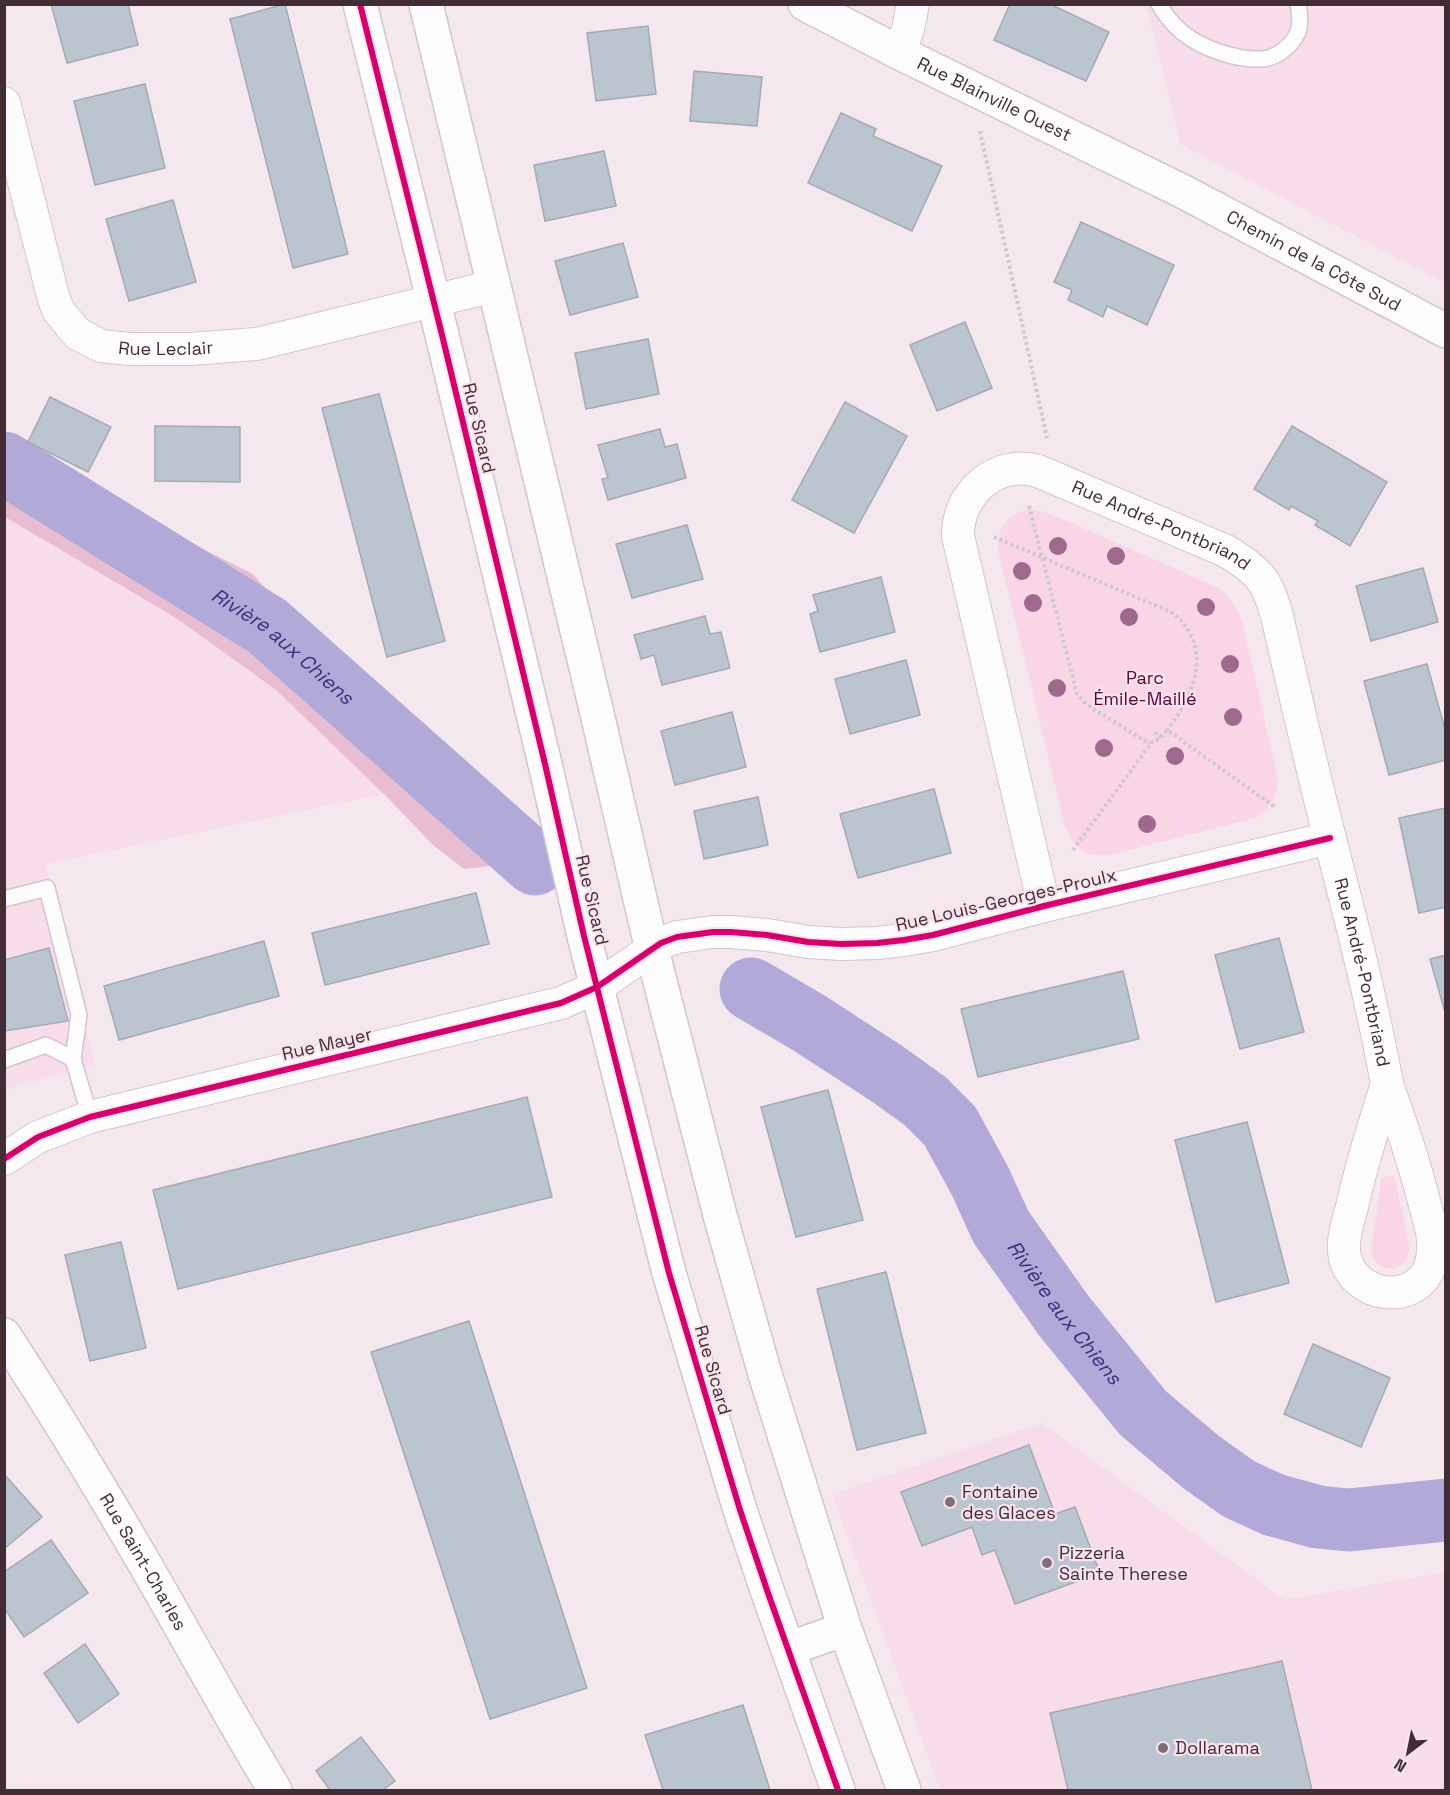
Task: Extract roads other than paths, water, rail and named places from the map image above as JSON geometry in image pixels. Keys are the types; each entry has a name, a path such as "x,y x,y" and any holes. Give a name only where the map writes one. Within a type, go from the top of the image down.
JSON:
{"street":[{"name":"Rue Sicard","path":"360,4 597,987 669,1274 721,1450 768,1593 838,1791"},
{"path":"426,4 593,694 652,950 718,1209 751,1328 845,1629 904,1791"},
{"name":"Rue Blainville Ouest","path":"806,4 900,53 1182,191"},
{"path":"900,53 913,4"},
{"name":"Rue Leclair","path":"4,103 13,174 58,310 78,334 101,346 129,349 181,349 257,344 494,286"},
{"name":"Chemin de la Côte Sud","path":"1182,191 1446,331"},
{"name":"Rue André-Pontbriand","path":"1044,906 958,536 958,523 962,511 978,486 989,477 1015,468 1038,471 1226,551 1247,563 1259,575 1270,593 1367,983 1387,1084 1416,1169 1433,1235 1432,1260 1423,1279 1416,1286 1396,1294 1383,1293 1359,1281 1346,1263 1344,1251 1344,1238 1360,1170 1387,1084"},
{"name":"Rue Louis-Georges-Proulx","path":"652,950 660,943 677,937 713,932 751,933 807,942 841,944 904,940 933,935 1044,906 1330,838"},
{"name":"Rue Mayer","path":"4,1159 38,1137 90,1117 561,1003 597,987 652,950"},
{"name":"Rue Saint-Charles","path":"4,1335 137,1550 211,1683 275,1791"},
{"path":"788,1649 845,1629"}],"lane":[{"path":"1159,4 1183,33 1205,46 1228,54 1263,59 1276,55 1292,41 1298,32 1300,21 1298,4"},
{"path":"4,899 47,888 79,1016 73,1059 90,1117"},
{"path":"4,1060 46,1045 73,1059"}],"waterway":[{"name":"Rivière aux Chiens","path":"4,463 267,626 535,864"},
{"name":"Rivière aux Chiens","path":"751,989 886,1073 925,1101 950,1126 980,1181 1001,1227 1064,1316 1143,1413 1201,1462 1239,1489 1274,1505 1318,1517 1349,1520 1446,1510"}],"place":[{"name":"Fontaine des Glaces","path":"950,1502"},
{"name":"Pizzeria Sainte Therese","path":"1047,1563"},
{"name":"Dollarama","path":"1163,1748"}],"park label":[{"name":"Parc Émile-Maillé","path":"1145,688"}]}
